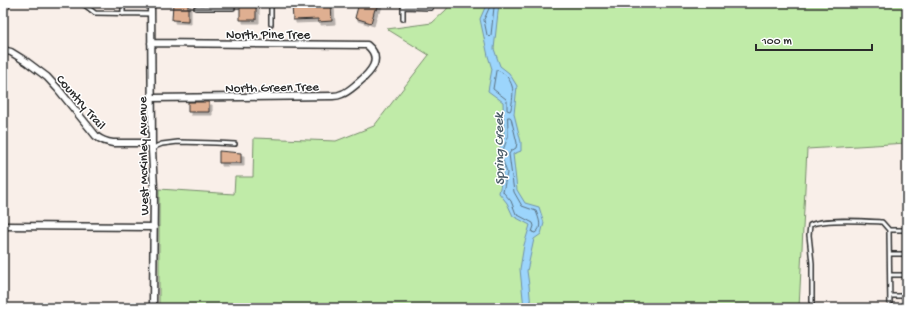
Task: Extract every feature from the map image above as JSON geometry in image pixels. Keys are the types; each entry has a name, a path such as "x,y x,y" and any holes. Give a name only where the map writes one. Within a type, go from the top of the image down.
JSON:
{"street":[{"name":"West McKinley Avenue","path":"152,3 152,150 154,188 153,308"},
{"name":"North Pine Tree","path":"151,43 367,45 372,48 374,59"},
{"name":"Country Trail","path":"3,50 11,52 47,77 96,136 106,142 112,143 152,143"},
{"name":"North Green Tree","path":"152,98 333,96 342,94 366,76 373,67 374,59"},
{"path":"3,226 154,227"}],"lane":[{"path":"3,14 7,3"},
{"path":"82,3 95,13 151,14"},
{"path":"123,3 123,14"},
{"path":"215,3 215,8"},
{"path":"271,24 271,4 276,3"},
{"path":"403,19 403,5 431,8"},
{"path":"196,8 233,8"},
{"path":"152,150 162,144 178,142 235,144"},
{"path":"812,308 812,263 809,235 810,225 834,221 882,222 889,230 890,308"},
{"path":"889,230 907,230"},
{"path":"890,254 907,254"},
{"path":"890,275 907,275"},
{"path":"890,296 907,296"}],"green space":[{"path":"451,3 907,3 907,143 807,149 799,308 159,308 159,189 234,194 235,177 253,177 254,138 336,141 374,126 429,55 387,29 432,23"}],"water":[{"name":"Spring Creek","path":"487,3 499,3 494,49 500,66 509,73 517,86 514,114 521,142 521,151 513,154 517,190 525,203 539,207 544,223 541,234 534,239 527,271 531,308 524,308 520,269 524,245 530,225 513,216 507,203 499,193 503,173 497,155 504,136 503,102 488,91 492,69 480,19"}],"building":[{"path":"173,3 188,3 188,21 172,20"},
{"path":"240,3 256,3 256,20 240,20"},
{"path":"320,3 321,5 331,4 332,21 318,22 318,19 293,20 292,5"},
{"path":"359,3 379,3 377,10 375,9 371,23 355,18"},
{"path":"188,102 209,102 209,112 188,112"},
{"path":"219,151 241,153 241,163 219,163"}]}
